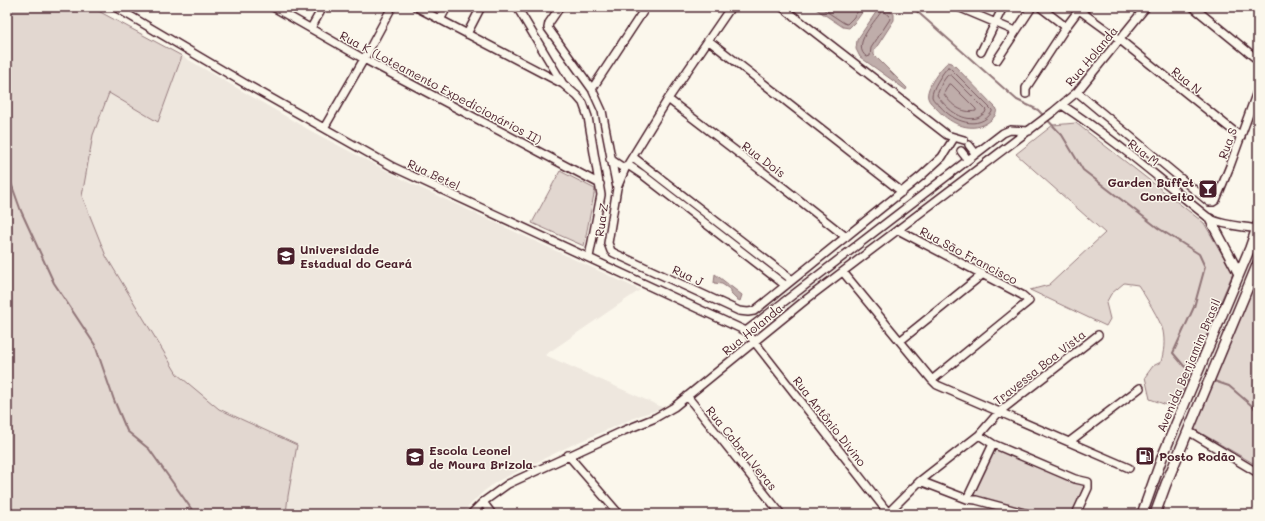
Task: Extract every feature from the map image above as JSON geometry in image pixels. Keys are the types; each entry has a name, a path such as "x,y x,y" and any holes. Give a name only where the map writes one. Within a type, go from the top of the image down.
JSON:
{"main road":[{"path":"1210,219 1239,274"},
{"name":"Avenida Benjamim Brasil","path":"1142,514 1153,481 1258,227"},
{"name":"Avenida Benjamim Brasil","path":"1155,514 1188,430 1258,264"},
{"path":"1153,481 1165,487"}],"street":[{"name":"Rua Betel","path":"115,7 393,167 746,331 754,341"},
{"name":"Rua K (Loteamento Expedicionários II)","path":"273,7 286,10 311,28 364,59 600,184"},
{"path":"311,28 323,7"},
{"path":"324,128 392,7"},
{"path":"416,7 563,84 577,96 582,103 590,128 601,195 589,257"},
{"path":"440,20 447,7"},
{"path":"467,34 482,7"},
{"path":"517,7 563,84"},
{"path":"560,7 549,23 548,28 592,89 602,111 610,159 617,188"},
{"path":"592,89 646,7"},
{"path":"617,188 627,167 668,99 731,7"},
{"path":"782,7 946,135 967,143 976,154"},
{"path":"958,7 1015,31"},
{"path":"981,52 1003,7"},
{"path":"997,60 1032,7"},
{"path":"1040,7 1066,27"},
{"name":"Rua Holanda","path":"471,514 483,502 508,484 568,455 655,418 674,407 808,298 1047,117 1077,92 1146,7"},
{"path":"1193,7 1258,60"},
{"path":"1026,94 1026,88 1080,8"},
{"name":"Rua N","path":"1080,8 1241,137"},
{"path":"708,40 902,192"},
{"name":"Rua S","path":"1213,202 1216,200 1219,193 1258,90"},
{"name":"Rua M","path":"1077,92 1209,202 1213,202"},
{"name":"Rua Dois","path":"668,99 846,237"},
{"name":"Rua M","path":"1062,104 1139,161 1210,219 1225,224 1258,227"},
{"name":"Rua Holanda","path":"746,331 1003,133 1018,130 1029,130"},
{"path":"954,138 968,160"},
{"name":"Rua Holanda","path":"754,310 902,192 942,158 954,138"},
{"path":"633,157 792,280"},
{"path":"610,159 643,175 785,285"},
{"name":"Rua Z","path":"614,253 611,251 608,243 617,188"},
{"path":"1191,203 1200,194"},
{"name":"Rua São Francisco","path":"898,230 1022,295 1029,301 932,380"},
{"name":"Rua J","path":"614,253 739,311 748,312 754,310"},
{"path":"843,272 937,385 1129,468"},
{"path":"900,341 983,274"},
{"name":"Travessa Boa Vista","path":"889,513 920,481 979,436 999,412 1098,335"},
{"name":"Rua Antônio Divino","path":"754,341 889,513"},
{"path":"1069,442 1140,388"},
{"name":"Rua Cabral Veras","path":"687,396 781,514"},
{"path":"1188,430 1258,473"},
{"path":"979,436 992,444 1075,479 1088,482 1088,488 1076,514"},
{"path":"967,499 992,444"},
{"path":"568,455 619,514"},
{"path":"920,481 967,499 1028,514"},
{"path":"483,502 492,514"}],"shaded area":[{"name":"Universidade Estadual do Ceará","path":"7,7 91,7 182,56 311,131 410,183 640,290 545,355 664,408 641,415 574,444 496,482 483,492 461,514 7,514"},
{"path":"7,7 91,7 182,56 158,122 109,93 93,135 82,196 106,256 177,374 219,409 297,445 286,514 7,514"},
{"path":"1076,123 1204,223 1233,273 1175,408 1150,399 1145,377 1153,366 1161,362 1164,346 1164,335 1159,321 1138,285 1124,283 1111,294 1106,303 1110,319 1106,326 1030,290 1049,285 1105,233 1016,154 1053,125"},
{"path":"560,171 595,189 584,246 532,223"},
{"path":"1258,268 1258,466 1194,429"},
{"path":"994,448 1085,484 1072,514 1027,514 972,495"}],"water":[{"path":"813,7 866,7 849,28 843,27"},
{"path":"884,7 894,14 894,20 874,51 874,55 907,88 906,90 860,57 856,49 857,40 879,8"},
{"path":"948,62 952,63 997,109 994,117 987,123 973,127 959,125 946,118 929,101 928,94 931,84"},
{"path":"715,274 742,295 740,301 731,294 731,290 722,284 714,283"}],"waterway":[{"path":"912,7 1017,100 1038,110 1062,135 1083,170 1158,228 1199,254 1205,267 1194,307 1173,353 1184,366 1195,372"},
{"path":"7,172 21,211 54,283 95,345 114,400 127,431 149,449 195,514"},
{"path":"1211,380 1229,386 1258,411"}],"place":[{"name":"Garden Buffet Conceito","path":"1208,189"},
{"name":"Universidade Estadual do Ceará","path":"286,256"},
{"name":"Posto Rodão","path":"1145,456"},
{"name":"Escola Leonel de Moura Brizola","path":"415,457"}]}
